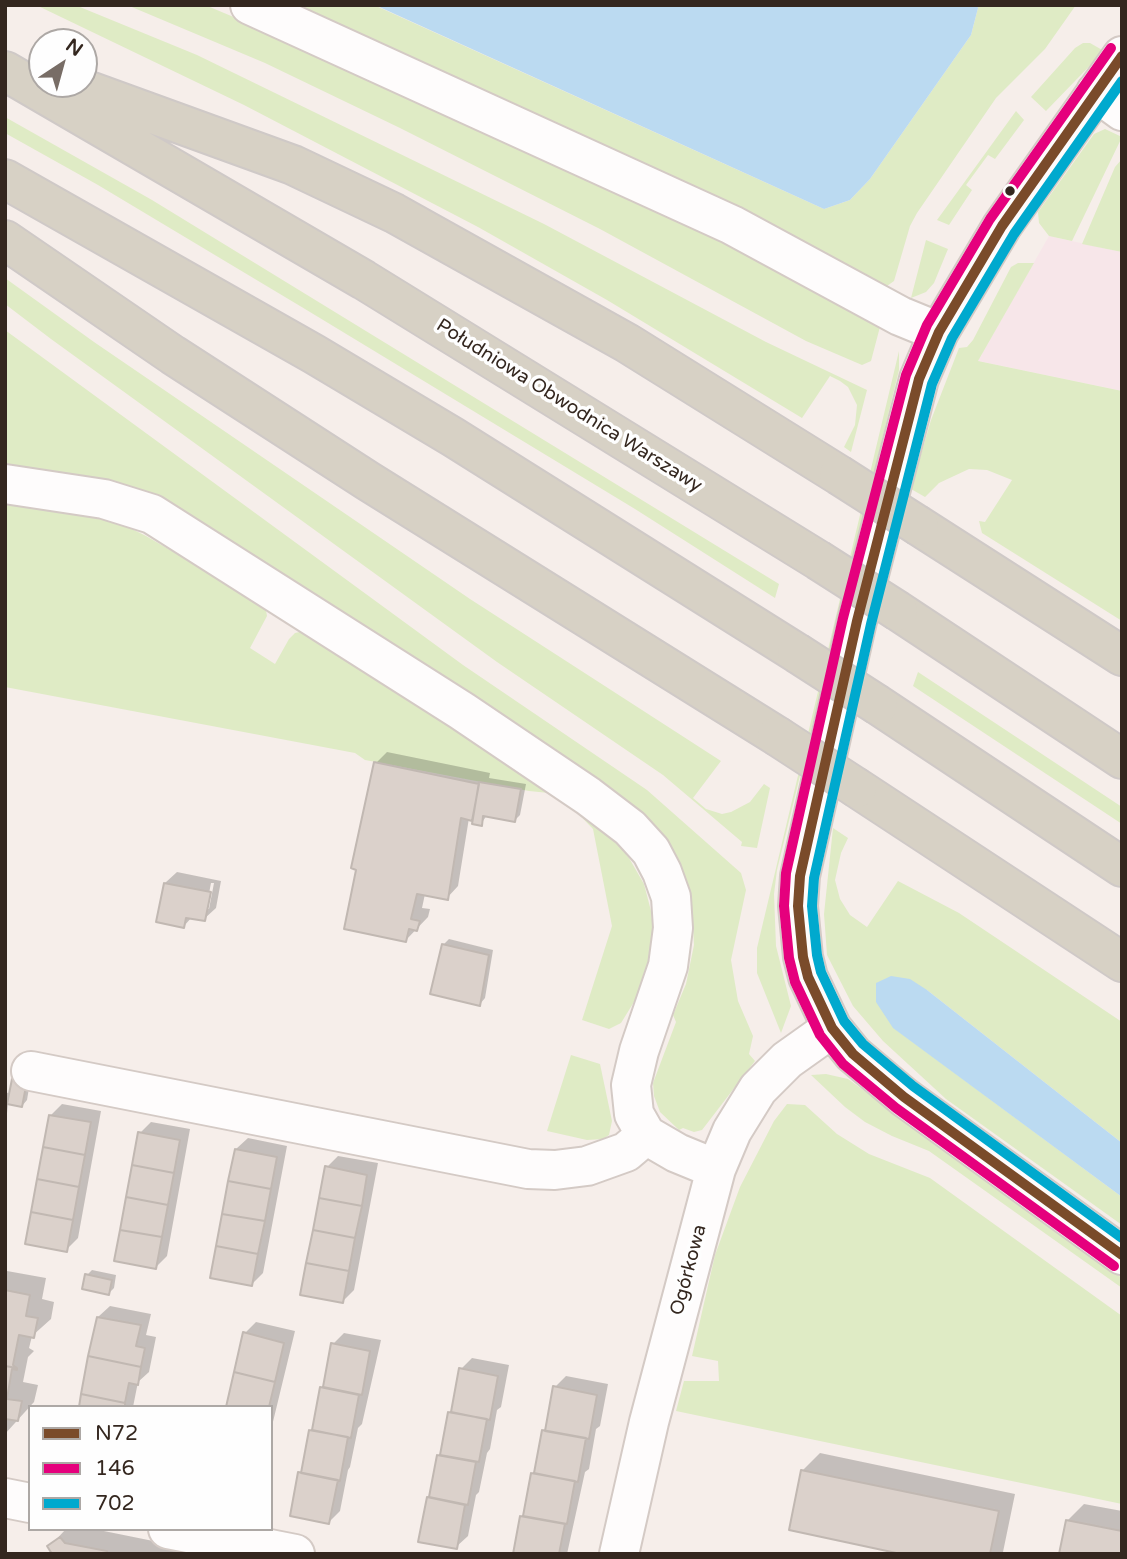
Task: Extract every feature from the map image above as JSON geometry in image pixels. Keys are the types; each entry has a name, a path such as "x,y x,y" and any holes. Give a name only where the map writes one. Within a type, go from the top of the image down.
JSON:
{"highway":[{"path":"5,61 28,69"},
{"name":"Południowa Obwodnica Warszawy","path":"5,71 365,280 818,560 1122,759"},
{"path":"98,94 293,165 394,213 627,343 1122,656"},
{"path":"5,179 314,354 453,437 878,705 1122,867"},
{"path":"5,240 173,355 368,481 777,736 1122,962"}],"street":[{"path":"250,5 732,225 900,316 939,332"},
{"path":"1122,56 1109,102 1002,226 939,332 919,379 857,621 800,876 798,906 803,957 818,1002 832,1028 853,1054 905,1097 1122,1255"},
{"path":"5,484 104,499 152,513 462,711 588,796 629,828 652,851 662,872 671,897 673,928 668,966 639,1051 631,1085 634,1114 646,1135 677,1153 716,1169"},
{"name":"Ogórkowa","path":"619,1554 649,1422 716,1169 732,1131 758,1089 787,1060 832,1028"},
{"path":"31,1071 527,1169 555,1170 587,1166 626,1152 646,1135"},
{"path":"5,1498 28,1503"},
{"path":"178,1531 295,1554"}],"shaded area":[{"path":"1049,236 1122,252 1122,391 978,361"}],"green space":[{"path":"36,5 75,5 197,55 544,224 766,342 867,390 851,452 844,447 855,425 857,405 848,387 840,381 830,376 802,418 607,300 478,227 244,105 98,35 98,28 84,28"},
{"path":"127,5 205,5 336,60 662,209 881,323 871,361 862,365 806,341 600,229 400,128 265,63"},
{"path":"293,5 374,5 824,209 850,200 870,179 971,35 977,5 1076,5 1045,49 996,98 917,213 910,226 894,281 887,286 779,228"},
{"path":"1083,43 1090,43 1104,51 1046,111 1031,97 1075,48"},
{"path":"1016,111 1024,120 995,159 988,155 966,185 972,190 949,225 937,220"},
{"path":"5,117 152,200 779,584 775,598 635,509 305,309 98,185 5,133"},
{"path":"1105,129 1122,137 1072,241 1049,236 1039,223 1038,212 1094,134"},
{"path":"1122,159 1122,252 1082,244 1115,167"},
{"path":"926,240 948,249 934,283 926,292 911,298"},
{"path":"1018,263 1034,263 978,361 1122,391 1122,621 982,533 979,521 985,522 1012,480 987,470 969,469 939,483 925,497 911,489 931,420 959,348 967,347 973,340 1011,267"},
{"path":"5,278 94,342 470,599 721,761 693,798 706,809 722,814 731,812 750,802 764,784 770,788 757,848 741,846 742,842 663,775 497,662 51,339 5,304"},
{"path":"5,330 463,665 647,790 741,873 746,890 731,960 738,1001 753,1036 749,1054 755,1061 702,1130 679,1130 660,1112 654,1096 653,1083 676,1022 673,1015 686,984 694,945 692,908 681,868 667,841 646,817 613,790 196,520 5,470"},
{"path":"899,351 899,370 777,870 774,894 776,946 791,1006 781,1033 757,973 757,948"},
{"path":"5,502 59,507 116,521 146,536 265,605 267,616 250,648 275,664 289,639 295,633 304,631 559,794 529,791 365,760 355,753 5,687"},
{"path":"918,672 1122,807 1122,824 913,686"},
{"path":"565,800 610,834 629,858 644,884 651,911 654,936 651,963 642,989 621,1023 609,1029 582,1020 612,926 593,829"},
{"path":"833,828 848,838 841,853 835,880 840,899 850,915 867,927 898,881 959,913 1122,1022 1122,1143 927,990 894,1028 1122,1197 1122,1225 946,1099 883,1041 853,1006 827,955 824,914"},
{"path":"571,1055 600,1064 612,1121 609,1135 603,1139 587,1140 547,1131"},
{"path":"826,1074 848,1079 1122,1278 1122,1288 929,1151 865,1122 811,1075"},
{"path":"787,1104 805,1105 837,1134 869,1154 930,1178 1122,1316 1122,1504 676,1411 684,1381 719,1381 718,1361 692,1356 715,1255 740,1187 774,1121"}],"water":[{"path":"375,5 977,5 978,8 971,35 870,179 850,200 824,209"},
{"path":"891,976 910,979 927,990 1122,1143 1122,1197 893,1028 876,1002 876,983"}],"building":[{"path":"374,762 479,784 472,821 461,818 448,900 417,894 411,919 420,921 417,931 409,929 406,942 344,929 356,870 351,868"},
{"path":"479,782 521,789 515,822 483,816 482,826 472,824"},
{"path":"164,883 211,892 205,921 186,918 184,928 156,922"},
{"path":"442,944 489,955 480,1006 430,994"},
{"path":"12,1079 27,1081 22,1107 7,1104"},
{"path":"49,1115 91,1122 85,1155 43,1147"},
{"path":"138,1132 180,1140 174,1173 132,1165"},
{"path":"43,1147 85,1155 79,1187 37,1179"},
{"path":"235,1149 277,1157 271,1189 228,1181"},
{"path":"132,1165 174,1173 168,1205 126,1197"},
{"path":"325,1166 367,1175 362,1206 319,1198"},
{"path":"37,1179 79,1187 73,1220 31,1212"},
{"path":"228,1181 271,1189 265,1221 222,1214"},
{"path":"126,1197 168,1205 162,1237 120,1230"},
{"path":"319,1198 362,1206 355,1238 313,1230"},
{"path":"31,1212 73,1220 67,1252 25,1244"},
{"path":"222,1214 265,1221 258,1254 216,1246"},
{"path":"120,1230 162,1237 156,1269 114,1261"},
{"path":"313,1230 355,1238 349,1271 306,1263"},
{"path":"216,1246 258,1254 252,1286 210,1278"},
{"path":"306,1263 349,1271 343,1303 300,1295"},
{"path":"85,1274 112,1280 109,1295 82,1289"},
{"path":"5,1290 30,1295 26,1316 38,1318 34,1338 19,1335 13,1365 17,1368 5,1366"},
{"path":"97,1317 141,1325 136,1346 145,1348 141,1367 88,1356"},
{"path":"243,1332 284,1343 275,1382 234,1372"},
{"path":"331,1343 370,1351 362,1395 323,1387"},
{"path":"88,1356 141,1367 138,1385 129,1383 125,1403 81,1394"},
{"path":"5,1366 17,1368 12,1369 7,1399 22,1401 18,1421 5,1419"},
{"path":"459,1368 498,1376 490,1420 451,1412"},
{"path":"234,1372 275,1382 269,1405 226,1405"},
{"path":"553,1386 597,1395 589,1439 545,1431"},
{"path":"320,1387 359,1395 351,1438 312,1430"},
{"path":"81,1394 125,1403 125,1405 79,1405"},
{"path":"448,1412 487,1419 479,1462 440,1455"},
{"path":"309,1430 348,1437 340,1481 301,1473"},
{"path":"542,1430 586,1438 578,1482 534,1473"},
{"path":"437,1455 476,1462 468,1505 429,1497"},
{"path":"801,1470 999,1511 990,1554 901,1554 789,1530"},
{"path":"298,1472 338,1480 329,1524 290,1516"},
{"path":"531,1473 575,1481 567,1524 523,1516"},
{"path":"427,1497 465,1505 457,1549 418,1542"},
{"path":"520,1516 565,1524 559,1554 513,1554"},
{"path":"1066,1520 1122,1531 1122,1554 1059,1554"},
{"path":"60,1537 65,1543 107,1551 107,1554 52,1554 47,1546"}],"transit line":[{"name":"146","path":"1111,48 990,219 927,325 906,375 843,618 786,873 784,906 789,958 795,982 820,1035 843,1064 896,1108 1114,1266"},
{"name":"N72","path":"1122,56 1002,226 939,332 919,379 857,621 800,876 798,906 803,957 808,977 832,1028 853,1054 904,1097 1122,1255"},
{"name":"702","path":"1122,81 1014,234 952,338 932,384 871,624 814,878 812,906 821,972 844,1021 863,1044 913,1086 1122,1238"}]}
